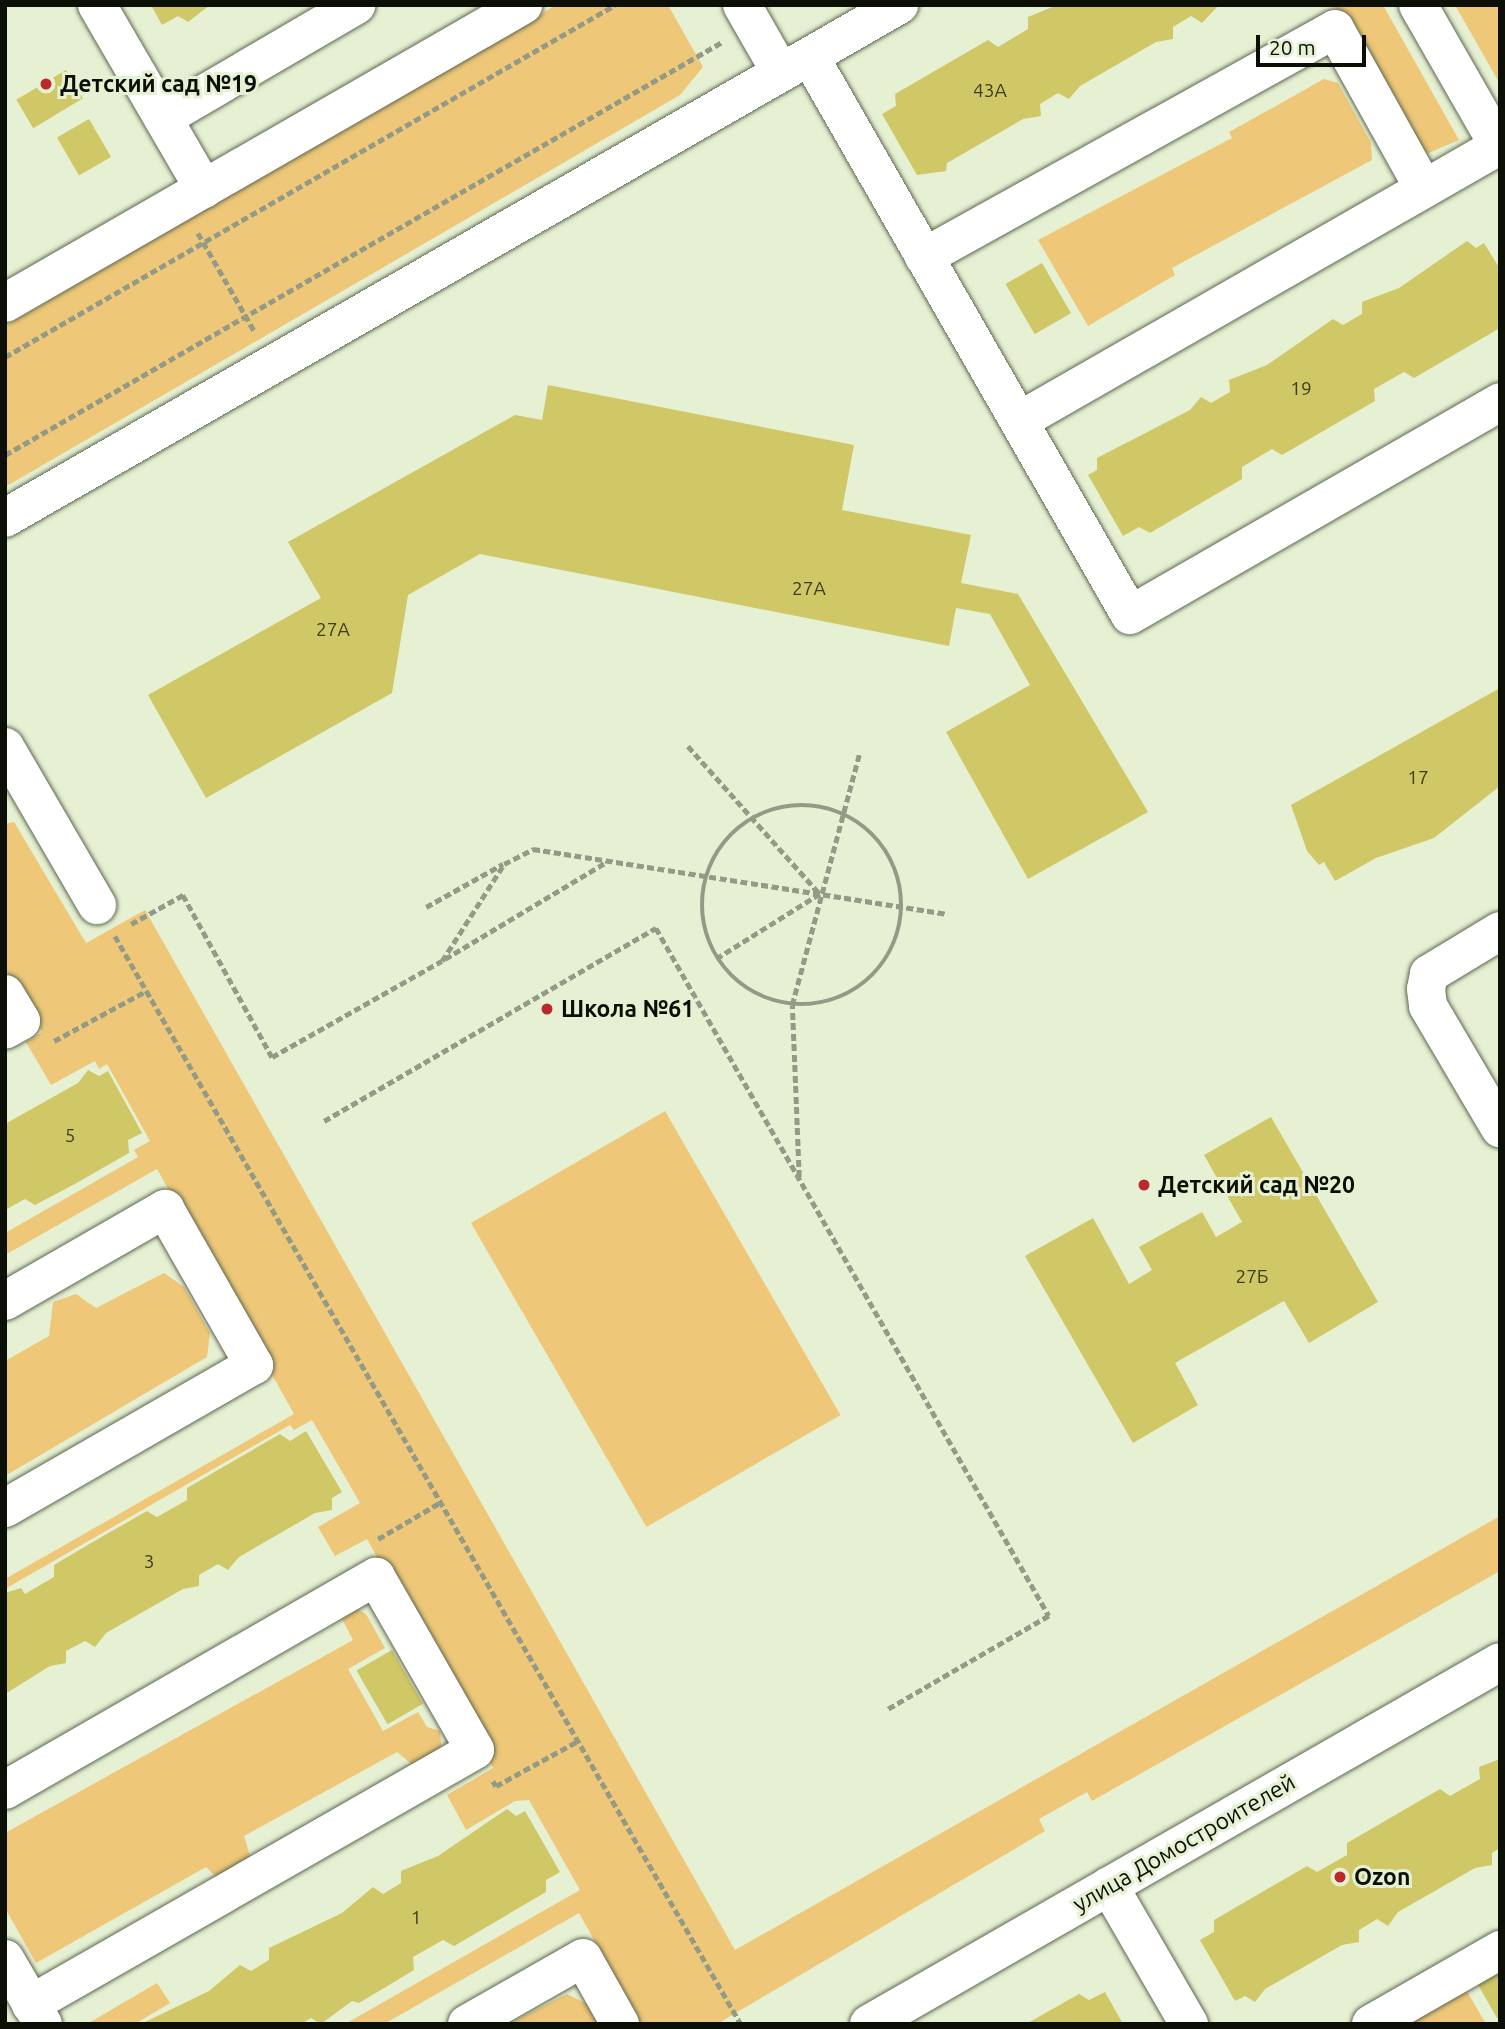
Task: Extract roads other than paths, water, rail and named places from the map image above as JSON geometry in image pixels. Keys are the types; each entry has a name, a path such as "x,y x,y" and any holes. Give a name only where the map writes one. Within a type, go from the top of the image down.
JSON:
{"street":[{"path":"97,5 163,118 192,195"},
{"path":"163,118 356,5"},
{"path":"5,303 523,5"},
{"path":"5,517 899,5"},
{"path":"1019,421 1499,147 1418,5"},
{"path":"748,15 795,65 925,257 1130,615 1500,402"},
{"path":"925,257 1335,29 1424,189"},
{"path":"5,747 16,791 105,920"},
{"path":"1500,931 1429,974 1426,989 1428,1006 1500,1128"},
{"path":"5,1301 165,1209 254,1365 5,1508"},
{"path":"5,1790 376,1577 475,1750 37,2014 5,1959"},
{"name":"улица Домостроителей","path":"869,2024 1500,1662"},
{"path":"1109,1886 1189,2024"},
{"path":"1375,2023 1500,1950"},
{"path":"467,2024 583,1958 620,2024"}],"place":[{"name":"Детский сад №19","path":"46,84"},
{"name":"Школа №61","path":"547,1009"},
{"name":"Детский сад №20","path":"1144,1185"},
{"name":"Ozon","path":"1340,1877"}]}
